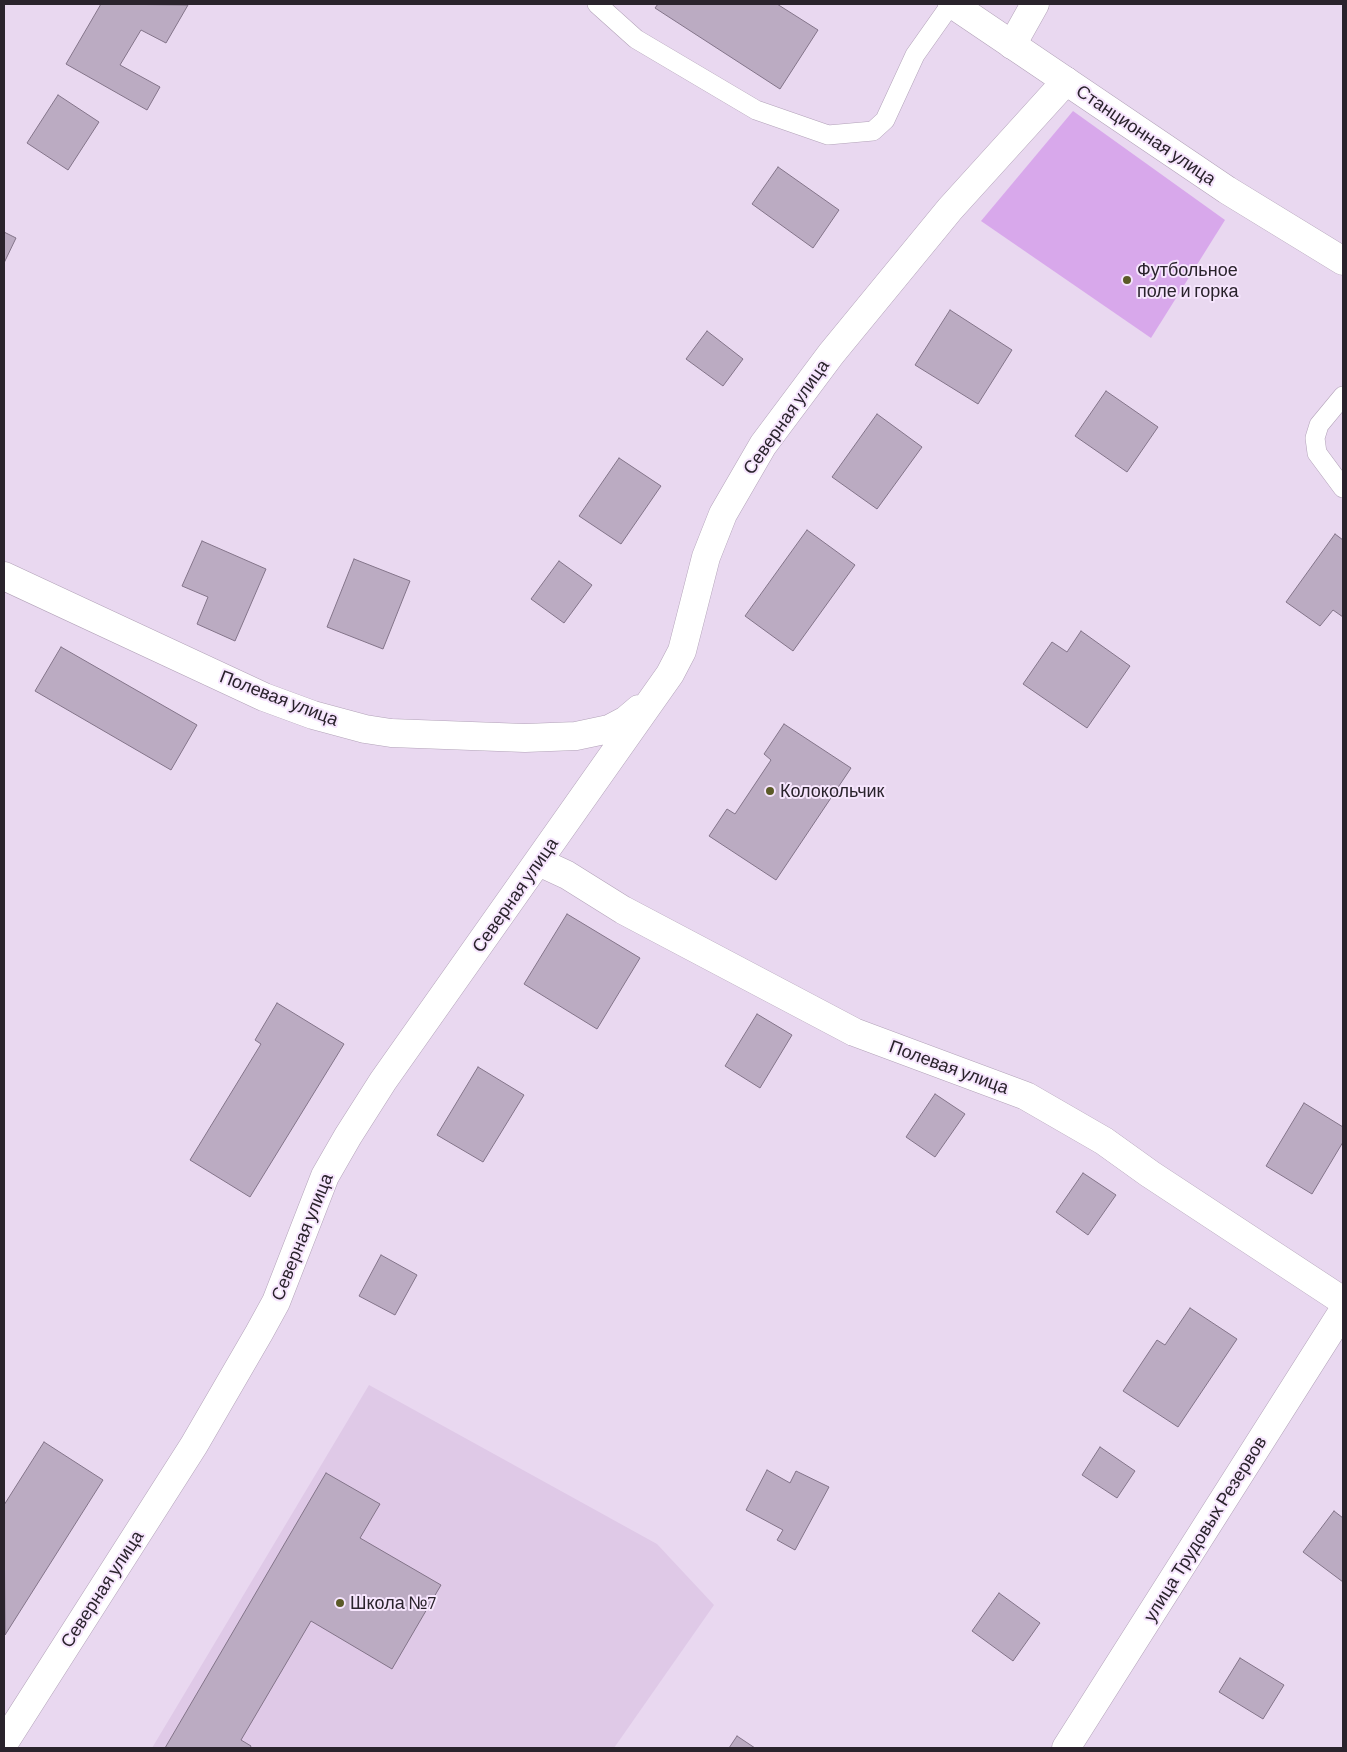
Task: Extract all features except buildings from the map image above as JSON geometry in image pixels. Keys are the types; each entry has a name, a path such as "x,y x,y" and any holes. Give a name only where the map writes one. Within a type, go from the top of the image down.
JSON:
{"street":[{"name":"Станционная улица","path":"951,4 1227,190 1343,261"},
{"path":"1012,45 1035,4"},
{"name":"Северная улица","path":"4,1743 194,1446 259,1333 276,1302 325,1176 348,1136 383,1081 670,674 682,651 706,557 723,514 763,445 831,354 944,217 1066,81"},
{"name":"Полевая улица","path":"4,576 264,697 313,715 365,729 391,733 525,738 576,736 609,729 626,720 654,696"},
{"name":"Полевая улица","path":"538,862 567,875 623,910 854,1032 1026,1096 1104,1141 1150,1174 1343,1301"},
{"name":"улица Трудовых Резервов","path":"1066,1748 1343,1311"}],"lane":[{"path":"598,4 636,39 756,110 828,135 873,131 885,120 915,55 951,4"},
{"path":"1343,396 1319,425 1315,438 1317,453 1343,488"}],"shaded area":[{"name":"Футбольное поле и горка","path":"1073,111 1225,220 1151,338 981,221"},
{"path":"369,1385 657,1544 714,1605 614,1748 152,1748"}],"place":[{"name":"Футбольное поле и горка","path":"1127,280"},
{"name":"Колокольчик","path":"770,791"},
{"name":"Школа №7","path":"340,1603"}]}
